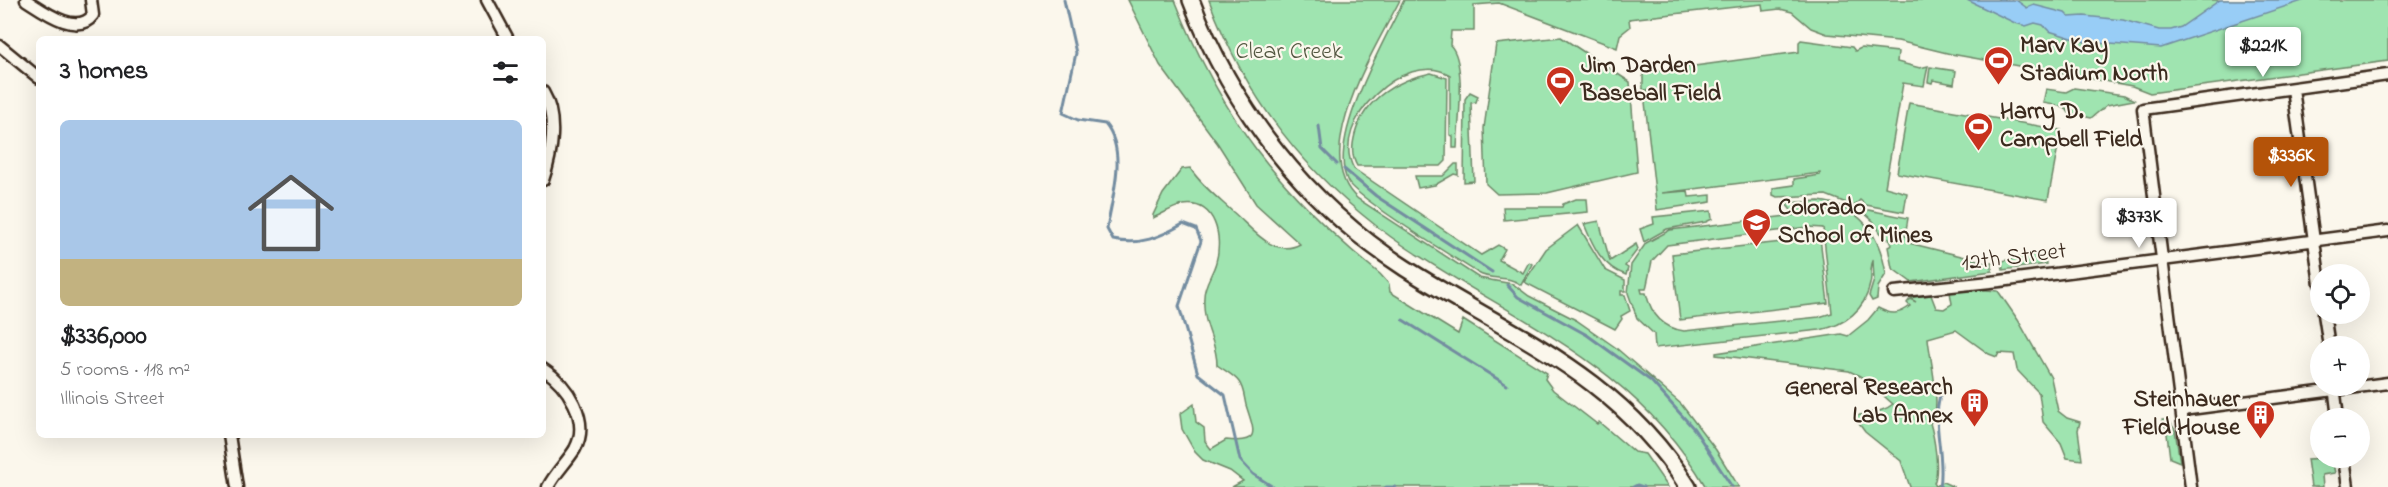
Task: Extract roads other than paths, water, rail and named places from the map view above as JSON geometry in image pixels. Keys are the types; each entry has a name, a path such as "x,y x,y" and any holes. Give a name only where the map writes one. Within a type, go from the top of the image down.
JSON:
{"highway":[{"path":"1191,0 1215,57 1239,98 1274,148 1315,195 1354,230 1397,262 1592,381 1645,429 1688,487"}],"street":[{"path":"26,0 55,17 78,24 85,22 93,15 91,0"},
{"path":"487,0 506,36"},
{"path":"0,46 36,76"},
{"path":"2192,487 2143,109 2388,75"},
{"path":"2293,89 2317,264"},
{"path":"546,101 550,112 551,131 546,162"},
{"name":"12th Street","path":"1894,292 2000,281 2388,231"},
{"path":"546,371 561,383 570,396 580,429 575,448 548,487"},
{"path":"2370,385 2388,383"},
{"path":"2182,410 2310,391"},
{"path":"229,438 237,487"},
{"path":"2345,468 2348,487"}],"water":[{"path":"1967,0 2016,0 2027,8 2034,5 2065,13 2069,17 2084,16 2123,20 2159,30 2171,30 2181,27 2220,0 2305,0 2161,48 2085,42 2049,31 2043,25 2035,23 2026,26 2015,23"}],"waterway":[{"path":"1064,0 1076,53 1063,113 1078,120 1105,124 1116,148 1115,189 1107,229 1113,240 1123,242 1150,239 1183,224 1196,229 1201,241 1179,306 1198,374 1225,395 1240,460 1253,474 1273,487"},
{"path":"1319,126 1322,149 1337,164"},
{"path":"1344,169 1376,196 1492,272"},
{"path":"1507,285 1518,297 1587,335 1651,381 1694,429 1732,487"},
{"path":"1403,320 1507,385"},
{"path":"1940,487 1941,461 1937,410 1944,385"},
{"path":"1633,487 1637,485 1643,487"},
{"path":"1386,487 1395,487"}],"place":[{"name":"Marv Kay Stadium North","path":"1999,86"},
{"name":"Jim Darden Baseball Field","path":"1560,106"},
{"name":"Harry D. Campbell Field","path":"1979,152"},
{"name":"Colorado School of Mines","path":"1757,248"},
{"name":"General Research Lab Annex","path":"1974,428"},
{"name":"Steinhauer Field House","path":"2261,440"}],"park label":[{"name":"Clear Creek","path":"1289,52"}]}
